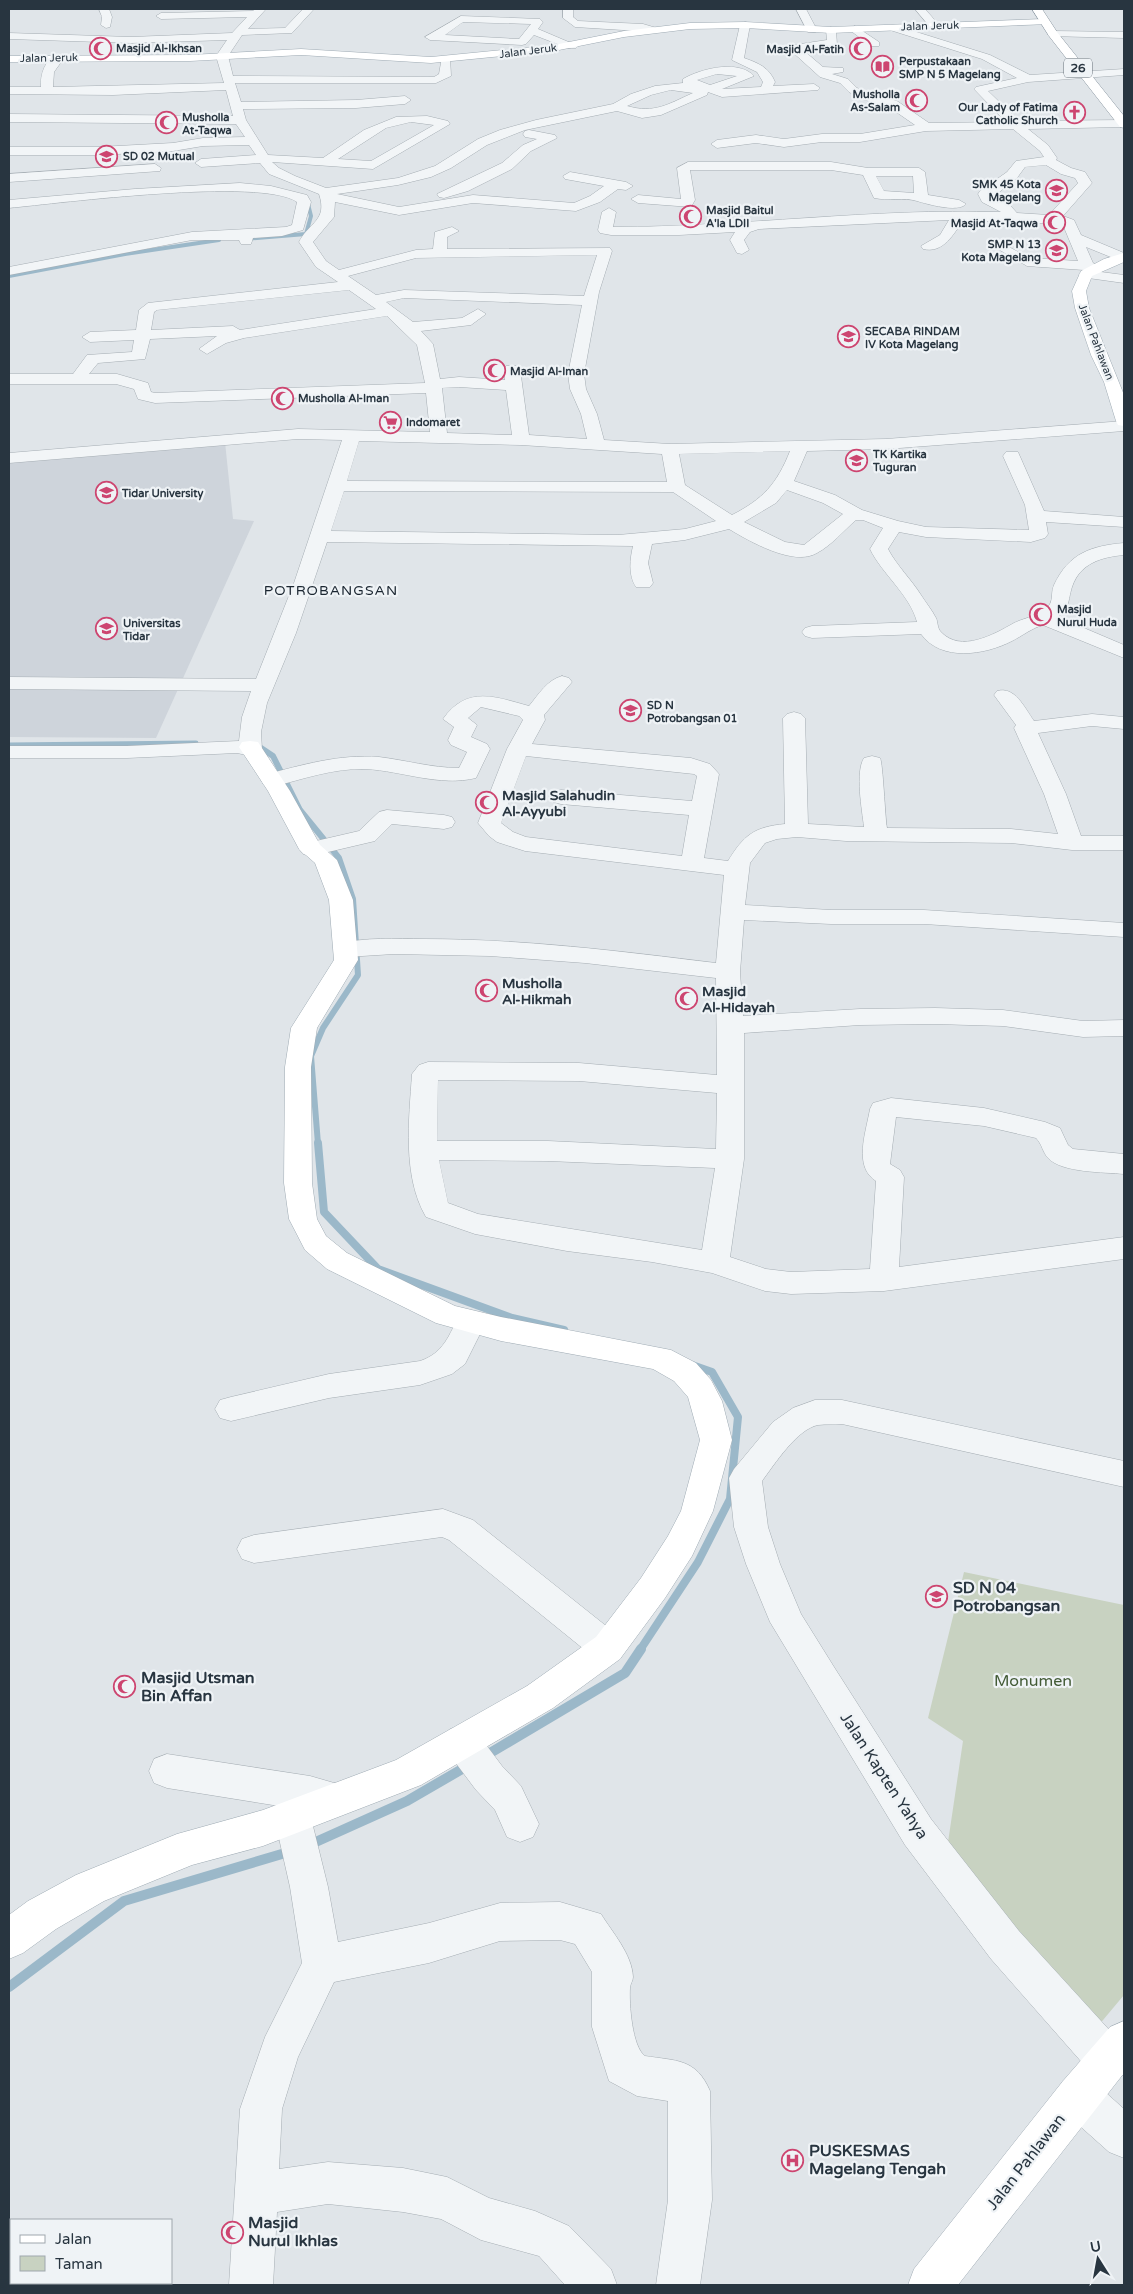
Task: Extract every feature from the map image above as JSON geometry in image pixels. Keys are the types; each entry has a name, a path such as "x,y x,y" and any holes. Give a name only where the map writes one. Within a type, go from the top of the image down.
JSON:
{"main road":[{"name":"26","path":"1037,9 1052,34 1124,123"},
{"name":"Jalan Jeruk","path":"9,59 222,56 287,52 344,54 413,60 446,59 572,46 655,29 690,26 745,25 831,30 1045,22"},
{"path":"1090,270 1124,258"},
{"name":"Jalan Pahlawan","path":"1090,270 1080,291 1082,308 1099,354 1118,385 1124,421"},
{"path":"9,1938 42,1915 90,1888 190,1847 263,1828 297,1833 335,1799 408,1773 465,1745 540,1697 608,1648 653,1588 680,1546 697,1511 733,1482 716,1440 706,1401 700,1389 685,1372 669,1361 471,1322 447,1315 337,1261 315,1244 303,1220 298,1183 298,1067 304,1028 346,960 356,949 326,860 325,845 281,778 249,740"},
{"name":"Jalan Pahlawan","path":"930,2285 1116,2050"}],"street":[{"path":"104,9 107,17 106,25"},
{"path":"9,36 131,40 288,31 309,9"},
{"path":"568,9 568,18 575,24 655,29"},
{"path":"801,9 812,30"},
{"path":"920,9 935,26"},
{"path":"258,12 237,34 222,56 229,82 243,119 263,158 274,171 326,195 394,210 464,200 538,202 610,212 646,195 647,190 570,176"},
{"path":"109,58 157,18 258,12"},
{"path":"463,18 537,21 532,29 523,41 520,42 430,37 451,27 463,18"},
{"path":"575,24 572,25 604,39"},
{"path":"745,25 738,60 753,64 766,73 769,82 765,90"},
{"path":"80,38 88,27"},
{"path":"894,28 986,57 1028,79"},
{"path":"532,29 572,46"},
{"path":"855,29 875,44"},
{"path":"831,30 833,43 794,48 824,75 844,82 853,90 866,96 893,104 926,128"},
{"path":"1052,34 1124,36"},
{"path":"287,52 298,39"},
{"path":"9,131 25,118 42,90 49,69 58,58"},
{"path":"9,91 113,92 229,82 436,80 445,76 446,59"},
{"path":"820,71 853,68"},
{"path":"1048,161 1051,158 1044,148 1016,125 980,89 1028,79 1124,72"},
{"path":"326,195 400,180 446,166 460,160 488,139 541,121 573,117 617,107 625,100 669,86 680,86 703,93 661,111 577,128"},
{"path":"713,88 722,93 814,88"},
{"path":"682,103 769,95 765,90"},
{"path":"1097,90 1115,90"},
{"path":"93,120 113,92"},
{"path":"904,97 948,126"},
{"path":"279,118 301,108 319,105 405,100"},
{"path":"1108,104 1124,104"},
{"path":"9,118 93,120 243,119 319,105"},
{"path":"617,107 642,114"},
{"path":"201,163 263,158 378,164 444,124 414,118 393,120 376,127 328,160"},
{"path":"717,144 756,139 784,143 822,138 860,138 948,126 1124,123"},
{"path":"359,188 378,199 395,202 446,194 507,166 527,148 555,136 514,131"},
{"path":"59,136 61,152"},
{"path":"9,151 61,152 173,147 203,142 253,140"},
{"path":"985,197 985,194 1012,174 1021,164 1048,161 1066,172 1080,175 1085,183 1053,219"},
{"path":"446,166 484,177"},
{"path":"630,204 686,204 688,200 683,168 688,166 831,166 868,172 919,172 921,197"},
{"path":"9,178 155,168"},
{"path":"868,172 879,195 921,197 928,201 952,204 962,204 985,197 1003,206 1013,217"},
{"path":"538,202 584,178"},
{"path":"9,197 152,185 290,179"},
{"path":"576,207 595,198 616,184"},
{"path":"9,204 146,192 237,187 258,187 302,198 304,202 298,227 241,237"},
{"path":"9,271 186,237 308,237 319,228 327,216 329,202 326,195"},
{"path":"610,212 605,230 642,237 739,245 741,231 747,227"},
{"path":"928,246 945,238 959,216"},
{"path":"597,445 589,414 578,389 576,374 591,301 605,251 612,241 747,227 959,216 1053,219 1069,223 1090,270"},
{"path":"440,252 440,235 452,230"},
{"path":"308,237 307,246 321,264 391,310 411,327 425,344 433,386 439,437"},
{"path":"1077,238 1124,258"},
{"path":"1006,249 1027,262 1090,270 1124,279"},
{"path":"291,277 334,274 404,256 440,252 605,251"},
{"path":"78,379 93,358 139,356 147,310 153,306 353,285"},
{"path":"374,300 412,294 591,301"},
{"path":"207,349 221,340 269,329 391,310"},
{"path":"411,327 466,322 478,314"},
{"path":"90,337 269,329"},
{"path":"9,378 128,380 142,386 146,398 155,398 433,386 512,377 521,440"},
{"path":"9,458 298,434 521,440 670,449 886,444 1124,426"},
{"path":"9,752 127,752 237,747 249,740 263,685 286,634 321,536 338,486 352,434"},
{"path":"321,536 644,540 702,532 732,523 749,513 783,484 800,447"},
{"path":"670,449 677,487"},
{"path":"783,484 829,499 857,514 894,526 926,532 1031,536 1039,534 1034,505 1012,456"},
{"path":"338,486 677,487 732,523 786,550 806,552 814,548 852,515 857,514"},
{"path":"1037,516 1124,522"},
{"path":"894,526 879,549 886,563 908,588 930,633 944,644 960,648 974,647 1004,638 1029,623 1045,619 1060,604 1063,586 1082,559 1104,551 1124,549"},
{"path":"643,583 639,563 644,540"},
{"path":"1045,619 1124,652"},
{"path":"812,632 928,628"},
{"path":"562,682 553,689 533,716 534,720 518,750 489,823 496,833 509,840 525,844 736,869"},
{"path":"9,683 263,685"},
{"path":"1004,695 1029,728"},
{"path":"281,778 325,766 360,763 463,775 468,774 479,749 459,740 466,725 454,719 477,701 526,711 533,716"},
{"path":"794,718 797,830"},
{"path":"1072,843 1055,794 1025,728 1092,720 1124,723"},
{"path":"9,739 142,740 194,737 249,740"},
{"path":"518,750 691,765 702,768 708,774 692,863"},
{"path":"872,763 871,787 876,834"},
{"path":"561,797 702,809"},
{"path":"325,845 366,836 387,817 444,822"},
{"path":"715,1263 730,1159 731,1025 728,972 732,912 736,869 748,847 757,838 773,832 797,830 876,834 1011,836 1072,843 1124,843"},
{"path":"732,912 830,917 924,917 1124,930"},
{"path":"356,949 452,946 522,950 606,957 728,972"},
{"path":"731,1025 860,1017 935,1016 1004,1018 1083,1029 1124,1028"},
{"path":"730,1085 579,1072 431,1070 425,1074 423,1111 430,1194 436,1210 448,1216 493,1228 652,1251 715,1263 765,1280 791,1283 884,1280 1124,1248"},
{"path":"884,1280 890,1177 879,1170 876,1164 882,1109 891,1108 984,1118 1045,1131 1050,1135 1057,1151 1066,1158 1124,1164"},
{"path":"426,1150 548,1151 730,1159"},
{"path":"231,1409 328,1386 420,1373 441,1366 454,1356 471,1322"},
{"path":"733,1482 766,1453 777,1438 799,1421 814,1414 842,1412 1124,1474"},
{"name":"Jalan Kapten Yahya","path":"733,1482 787,1622 918,1832 1005,1945 1116,2050"},
{"path":"254,1549 443,1523 461,1530 608,1648"},
{"path":"465,1745 489,1778 508,1798 520,1824"},
{"path":"167,1771 310,1793 335,1799"},
{"path":"251,2285 261,2109 278,2051 322,1966 297,1833"},
{"path":"322,1966 429,1943 500,1922 560,1921 587,1928 610,1965 613,1978 610,1988 612,2027 624,2066 637,2075 680,2082 688,2091 690,2200 678,2285"},
{"path":"1078,2096 1124,2137"},
{"path":"256,2194 328,2183 403,2190 447,2199 481,2218 535,2233 554,2241 594,2285 602,2285"}],"shaded area":[{"name":"Universitas Tidar","path":"225,442 233,519 254,521 156,738 9,737 9,462"}],"green space":[{"name":"Monumen","path":"964,1572 1124,1605 1124,1995 1093,2032 947,1849 963,1741 928,1718"}],"waterway":[{"path":"244,239 306,234 311,216 307,200"},
{"path":"9,276 125,254 219,240"},
{"path":"9,745 196,743"},
{"path":"256,745 260,748"},
{"path":"258,746 273,756 300,810 339,858 353,899 358,975 323,1028 311,1056 318,1144"},
{"path":"318,1143 324,1212 378,1269 512,1318 564,1330"},
{"path":"640,1650 698,1562 730,1499 738,1417 712,1372 692,1365"},
{"path":"485,1756 625,1673 641,1649"},
{"path":"309,1845 407,1801 469,1765"},
{"path":"9,1987 124,1901 292,1851"}],"place":[{"name":"Masjid Al-Ikhsan","path":"100,48"},
{"name":"Masjid Al-Fatih","path":"860,49"},
{"name":"Perpustakaan SMP N 5 Magelang","path":"883,67"},
{"name":"Musholla As-Salam","path":"916,100"},
{"name":"Our Lady of Fatima Catholic Shurch","path":"1074,113"},
{"name":"Musholla At-Taqwa","path":"166,123"},
{"name":"SD 02 Mutual","path":"107,156"},
{"name":"SMK 45 Kota Magelang","path":"1057,190"},
{"name":"Masjid Baitul A'la LDII","path":"690,216"},
{"name":"Masjid At-Taqwa","path":"1054,223"},
{"name":"SMP N 13 Kota Magelang","path":"1057,250"},
{"name":"SECABA RINDAM IV Kota Magelang","path":"849,337"},
{"name":"Masjid Al-Iman","path":"494,371"},
{"name":"Musholla Al-Iman","path":"282,398"},
{"name":"Indomaret","path":"390,422"},
{"name":"TK Kartika Tuguran","path":"857,460"},
{"name":"Tidar University","path":"106,493"},
{"name":"Masjid Nurul Huda","path":"1041,615"},
{"name":"Universitas Tidar","path":"107,629"},
{"name":"SD N Potrobangsan 01","path":"631,711"},
{"name":"Masjid Salahudin Al-Ayyubi","path":"486,803"},
{"name":"Musholla Al-Hikmah","path":"486,991"},
{"name":"Masjid Al-Hidayah","path":"686,999"},
{"name":"SD N 04 Potrobangsan","path":"937,1597"},
{"name":"Masjid Utsman Bin Affan","path":"125,1687"},
{"name":"PUSKESMAS Magelang Tengah","path":"793,2160"},
{"name":"Masjid Nurul Ikhlas","path":"232,2232"}],"district":[{"name":"POTROBANGSAN","path":"331,590"}]}
